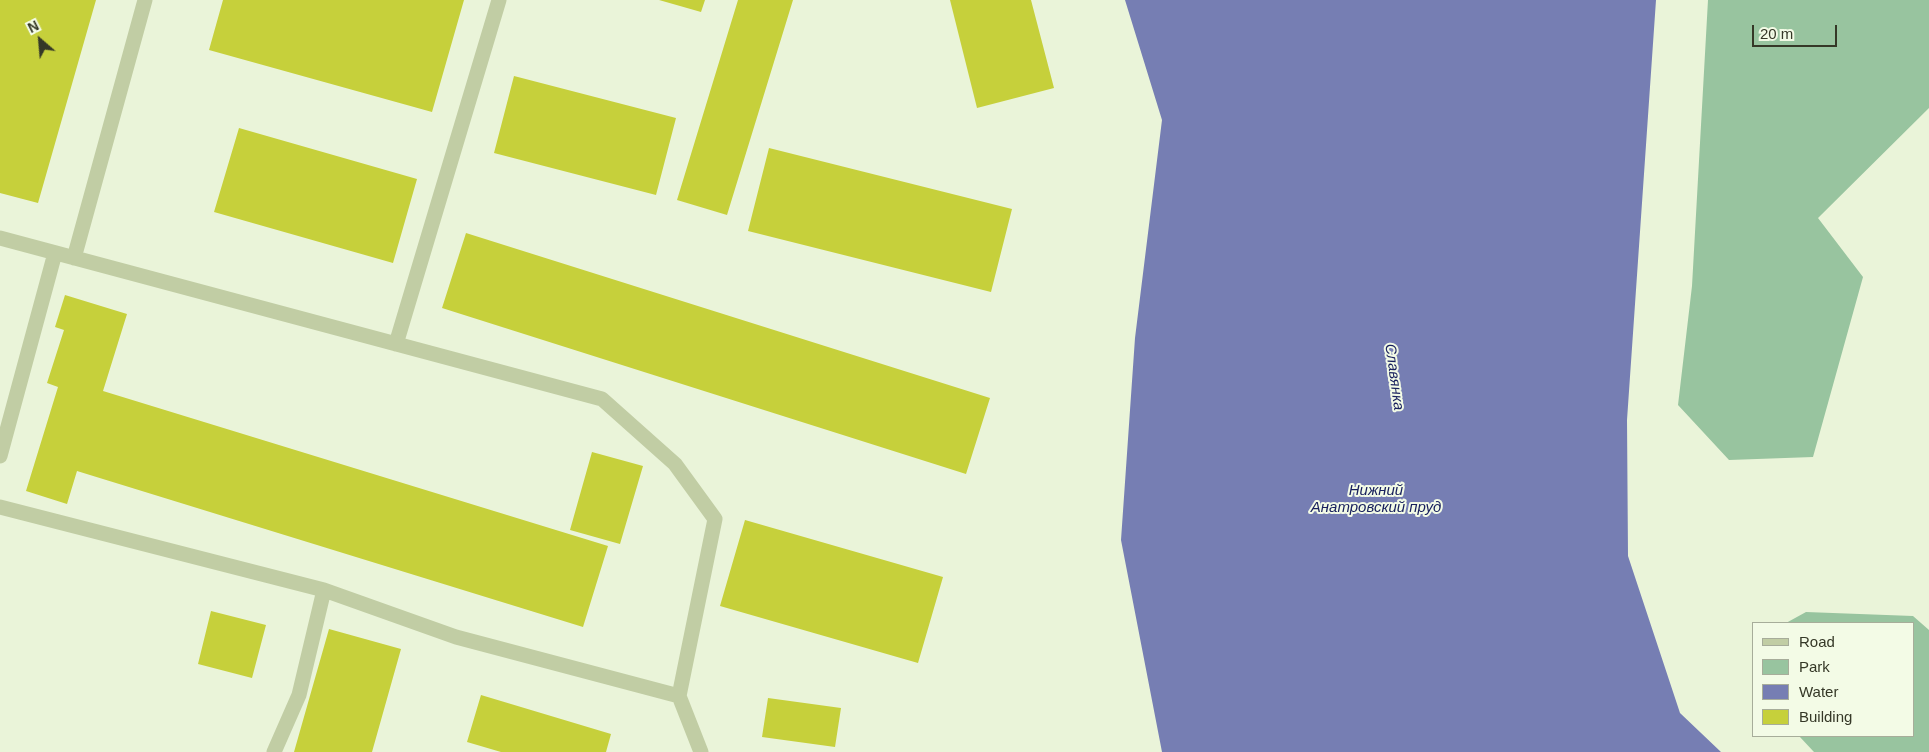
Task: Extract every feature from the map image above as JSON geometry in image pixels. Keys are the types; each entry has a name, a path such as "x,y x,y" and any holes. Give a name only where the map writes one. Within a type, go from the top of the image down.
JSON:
{"lane":[{"path":"74,258 145,0"},
{"path":"396,344 499,0"},
{"path":"0,238 602,398 675,464 715,519 678,696 701,752"},
{"path":"0,456 55,253"},
{"path":"0,507 324,590 456,637 678,696"},
{"path":"274,752 299,695 324,590"}],"green space":[{"path":"1708,0 1929,0 1929,108 1818,218 1863,277 1813,457 1729,460 1678,405 1692,286"},
{"path":"1806,612 1913,616 1929,630 1929,752 1814,752 1800,737 1914,737 1914,622 1788,622"}],"water":[{"name":"Нижний Анатровский пруд","path":"1125,0 1656,0 1627,420 1628,556 1680,713 1721,752 1162,752 1121,540 1135,338 1162,120"}],"building":[{"path":"0,0 96,0 38,203 0,193"},
{"path":"223,0 464,0 432,112 209,50"},
{"path":"659,0 705,0 701,12"},
{"path":"738,0 793,0 727,215 677,200"},
{"path":"950,0 1031,0 1054,88 977,108"},
{"path":"514,76 676,118 656,195 494,153"},
{"path":"239,128 417,179 393,263 214,212"},
{"path":"769,148 1012,209 991,292 748,231"},
{"path":"466,233 990,398 966,474 442,308"},
{"path":"65,295 127,314 103,391 608,546 583,627 77,471 67,504 26,491 58,387 47,383 64,330 55,327"},
{"path":"592,452 643,466 620,544 570,530"},
{"path":"745,520 943,577 918,663 720,606"},
{"path":"211,611 266,625 252,678 198,664"},
{"path":"329,629 401,649 372,752 294,752"},
{"path":"481,695 611,734 606,752 501,752 467,742"},
{"path":"768,698 841,708 835,747 762,737"}],"water label":[{"name":"Славянка","path":"1394,377"}]}
